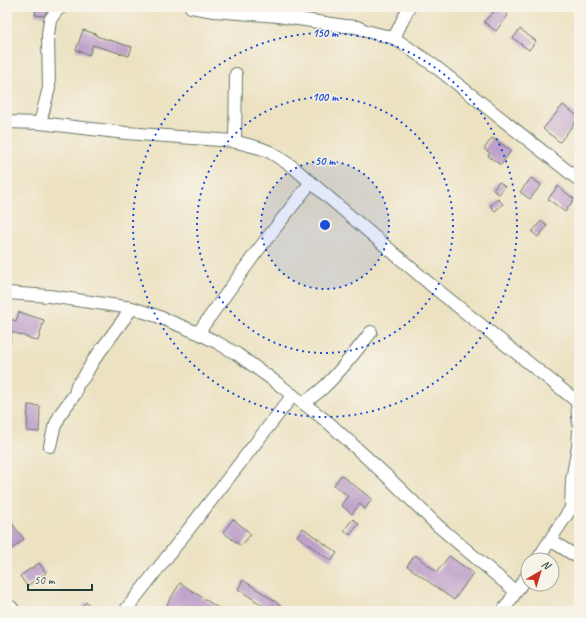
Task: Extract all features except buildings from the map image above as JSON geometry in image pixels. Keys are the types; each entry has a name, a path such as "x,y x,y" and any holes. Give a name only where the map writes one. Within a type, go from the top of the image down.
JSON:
{"street":[{"path":"40,123 49,88 48,35 50,20 57,10 62,7"},
{"path":"191,7 214,11 278,16 357,28 394,38 432,64 579,180"},
{"path":"394,38 409,7"},
{"path":"235,142 236,74"},
{"path":"7,122 40,123 126,133 235,142 270,152 293,167 431,285 578,402 579,428"},
{"path":"198,333 255,254 311,182"},
{"path":"7,293 49,296 132,308 157,316 198,333 237,354 294,395 329,423 386,475 436,525 516,592"},
{"path":"50,446 54,428 61,413 72,399 93,361 132,308"},
{"path":"304,403 328,383 371,332"},
{"path":"124,611 294,395"},
{"path":"571,508 572,480 579,432"},
{"path":"542,552 579,496"},
{"path":"550,540 579,558"},
{"path":"503,611 520,586"}]}
